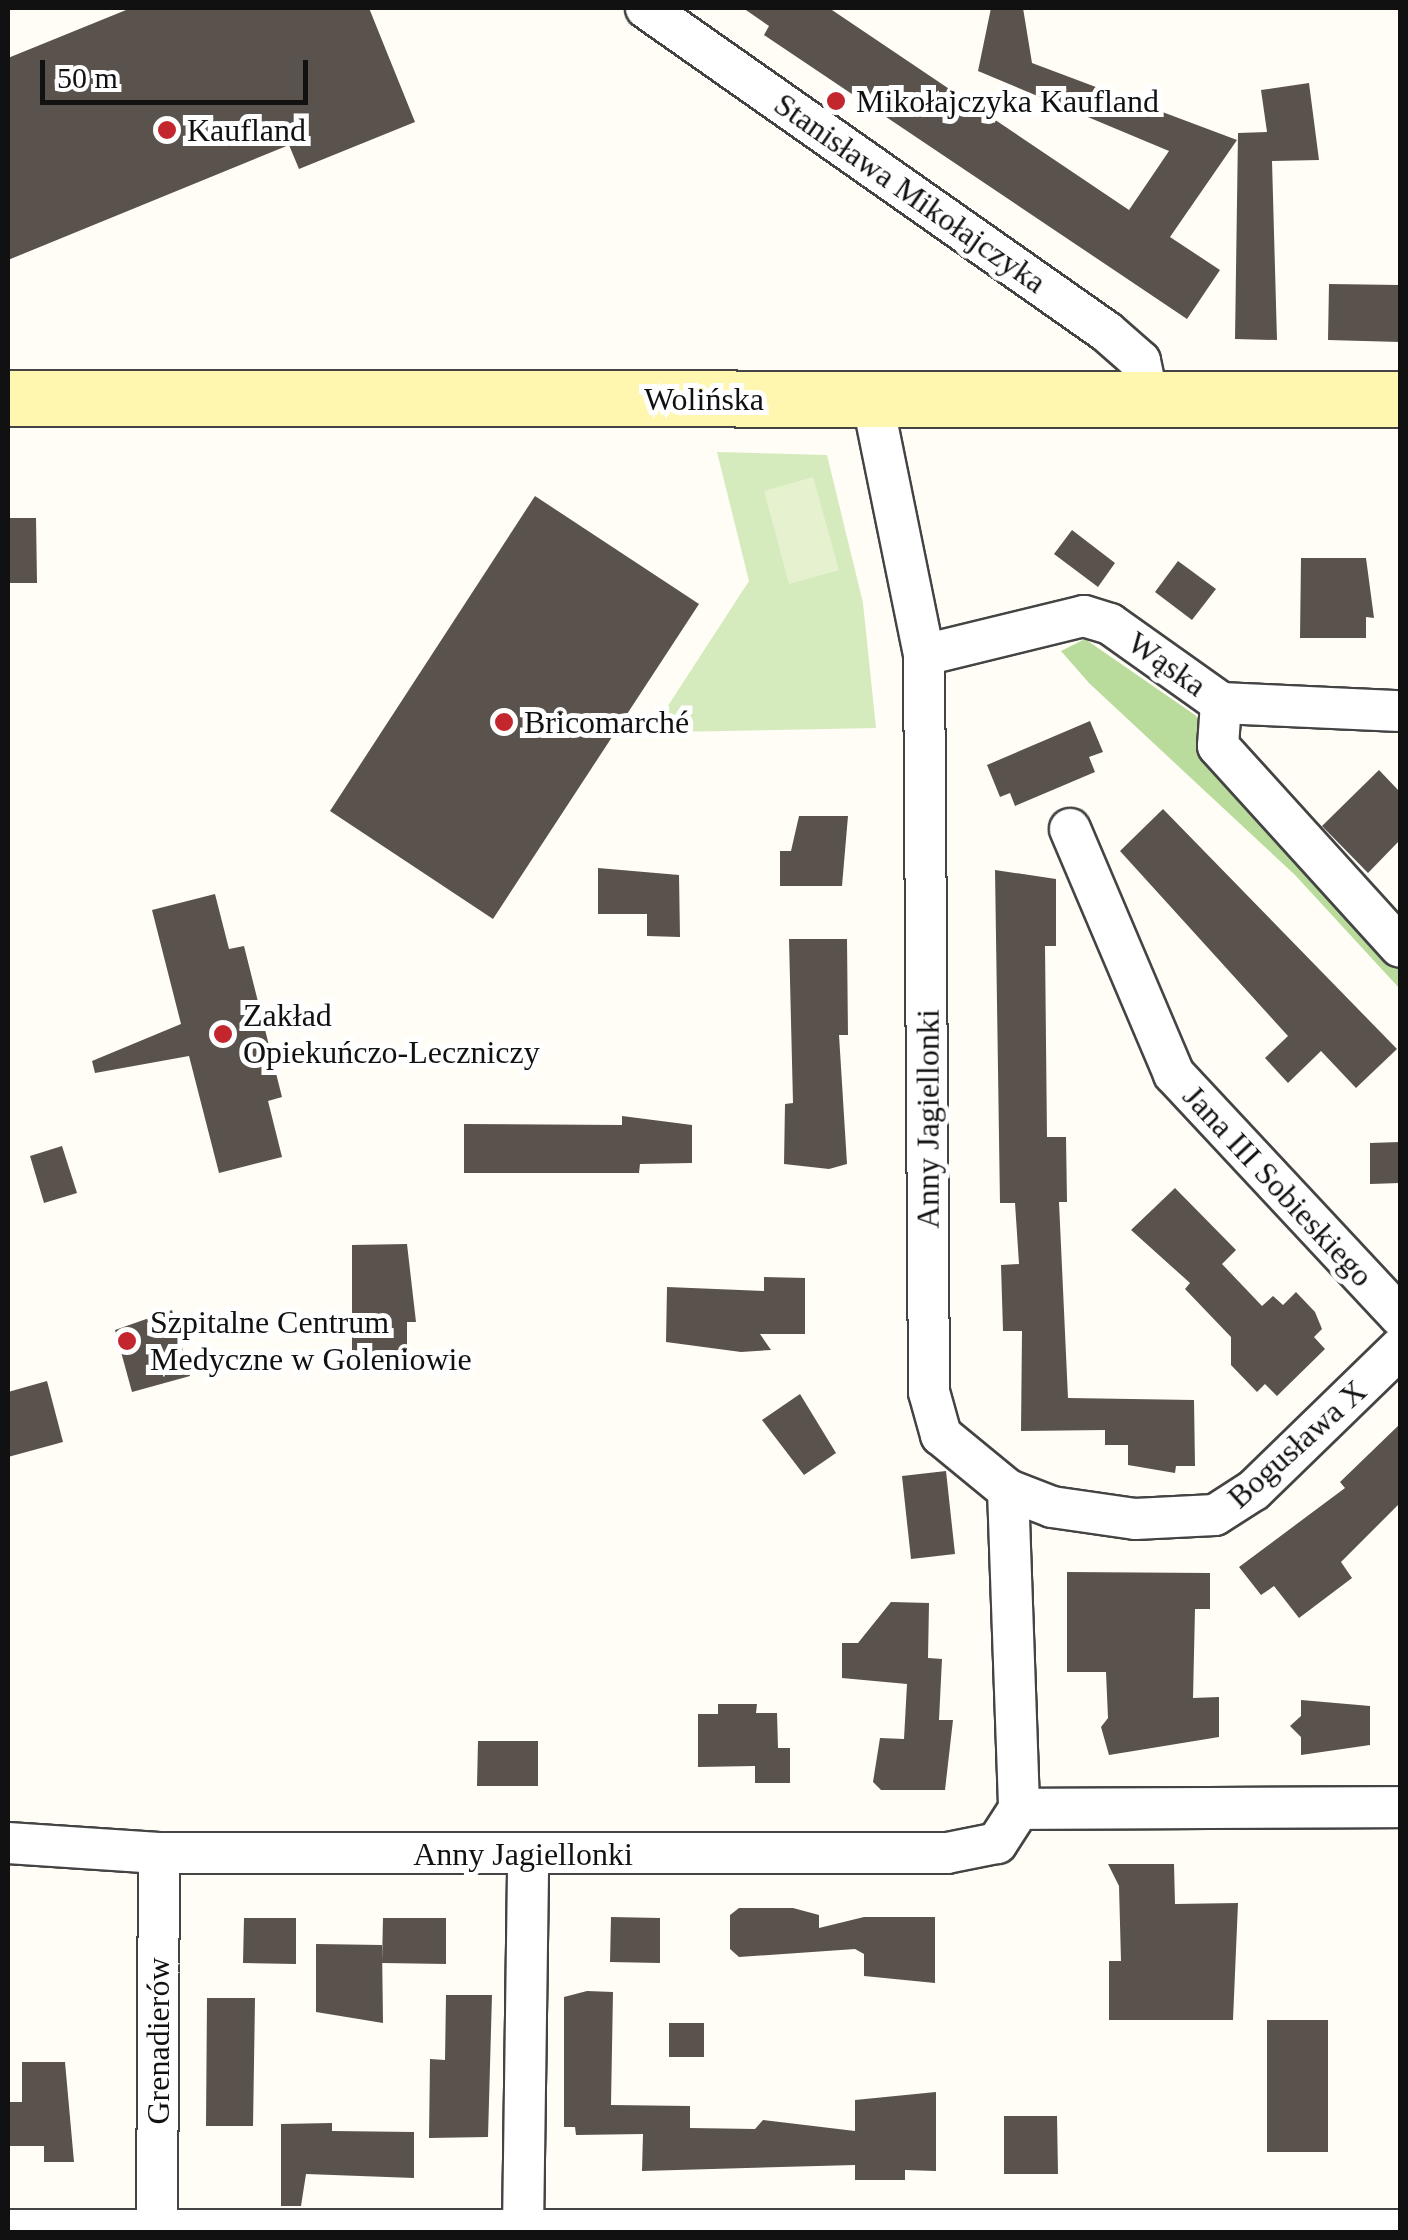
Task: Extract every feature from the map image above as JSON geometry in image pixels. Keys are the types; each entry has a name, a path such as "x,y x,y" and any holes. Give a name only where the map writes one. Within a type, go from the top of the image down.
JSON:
{"street":[{"name":"Stanisława Mikołajczyka","path":"646,8 1108,332 1140,361 1148,398"},
{"name":"Wolińska","path":"8,398 1400,399"},
{"name":"Anny Jagiellonki","path":"872,400 924,655 930,1412 958,1453 1008,1490"},
{"name":"Wąska","path":"924,655 1084,616 1110,624 1221,703 1218,746 1400,947"},
{"path":"1221,703 1400,712"},
{"name":"Jana III Sobieskiego","path":"1070,830 1174,1074 1400,1316"},
{"name":"Bogusława X","path":"1008,1490 1090,1516 1216,1515 1254,1490 1400,1348"},
{"path":"1008,1490 1019,1809 1400,1807"},
{"name":"Anny Jagiellonki","path":"8,1843 159,1854 976,1851 997,1842 1019,1809"},
{"name":"Grenadierów","path":"157,2228 159,1854"},
{"path":"523,2230 528,1855"},
{"path":"8,2230 1400,2230"}],"green space":[{"path":"717,452 827,455 863,603 876,728 670,732 660,718 749,581"},
{"path":"813,477 839,570 789,584 764,491"},
{"path":"1085,639 1195,715 1400,929 1400,989 1295,875 1089,683 1061,651"}],"building":[{"name":"Kaufland","path":"131,8 369,8 415,122 299,169 289,145 8,260 8,58"},
{"path":"743,8 829,8 1129,210 1169,151 978,71 991,8 1023,8 1032,63 1237,140 1170,237 1220,270 1187,319 764,35 769,26"},
{"path":"1309,83 1319,160 1272,161 1277,340 1235,339 1238,133 1267,132 1261,90"},
{"path":"1329,284 1400,285 1400,342 1328,340"},
{"name":"Bricomarché","path":"535,496 699,604 493,919 330,811"},
{"path":"8,518 36,518 37,583 8,583"},
{"path":"1072,530 1115,563 1098,587 1054,554"},
{"path":"1301,558 1366,558 1374,618 1366,617 1366,638 1300,638"},
{"path":"1178,561 1216,589 1192,620 1155,592"},
{"path":"1090,721 1103,752 1089,757 1095,772 1015,806 1010,793 1000,797 987,765"},
{"path":"1379,770 1400,792 1400,840 1368,873 1322,826"},
{"path":"1163,809 1397,1049 1356,1088 1321,1051 1288,1083 1265,1058 1288,1036 1120,851"},
{"path":"799,816 848,816 842,886 780,886 780,851 791,851"},
{"path":"598,868 679,875 680,937 647,936 647,914 598,914"},
{"path":"995,870 1056,879 1056,946 1045,946 1047,1137 1066,1137 1067,1202 1059,1202 1068,1398 1194,1400 1195,1466 1176,1466 1175,1473 1128,1465 1128,1445 1105,1445 1105,1430 1021,1431 1022,1331 1003,1331 1001,1265 1019,1264 1015,1203 1000,1203"},
{"name":"Zakład Opiekuńczo-Leczniczy","path":"215,894 229,949 244,946 282,1097 268,1101 282,1157 219,1173 189,1056 95,1073 92,1061 181,1024 152,910"},
{"path":"789,939 847,939 848,1035 839,1035 847,1164 829,1169 784,1164 785,1104 793,1103"},
{"path":"622,1116 692,1125 692,1163 640,1164 639,1173 464,1173 464,1124 622,1125"},
{"path":"1400,1142 1400,1183 1370,1184 1370,1143"},
{"path":"62,1146 77,1193 44,1203 30,1156"},
{"path":"1175,1188 1236,1250 1222,1264 1262,1306 1273,1296 1283,1305 1296,1292 1315,1312 1322,1329 1314,1337 1325,1349 1277,1396 1265,1384 1257,1392 1231,1365 1231,1337 1185,1289 1190,1283 1131,1230"},
{"path":"407,1244 416,1322 407,1322 407,1359 352,1359 352,1245"},
{"path":"764,1277 805,1278 805,1334 760,1334 771,1350 741,1352 666,1342 667,1287 764,1291"},
{"path":"172,1310 190,1376 132,1392 115,1330"},
{"path":"47,1381 63,1442 8,1457 8,1392"},
{"path":"800,1394 836,1453 804,1475 762,1420"},
{"path":"1400,1424 1400,1503 1341,1562 1352,1578 1299,1618 1274,1586 1261,1595 1239,1567 1345,1488 1340,1482"},
{"path":"946,1471 955,1554 911,1559 902,1476"},
{"path":"1067,1572 1210,1573 1210,1609 1195,1609 1193,1698 1219,1697 1219,1737 1109,1755 1101,1727 1108,1718 1106,1672 1067,1672"},
{"path":"891,1602 929,1603 928,1658 942,1659 939,1720 953,1720 945,1790 881,1790 873,1782 880,1738 904,1739 907,1684 842,1678 842,1643 858,1643"},
{"path":"1301,1700 1370,1706 1370,1745 1301,1755 1301,1737 1290,1726 1301,1716"},
{"path":"718,1704 757,1704 756,1713 777,1713 778,1748 790,1748 790,1783 755,1783 755,1766 698,1767 698,1714 718,1714"},
{"path":"478,1741 538,1741 538,1786 477,1786"},
{"path":"1108,1864 1174,1864 1175,1904 1238,1903 1233,2020 1109,2020 1109,1961 1121,1961 1119,1886"},
{"path":"739,1908 793,1908 819,1915 819,1928 864,1917 935,1917 935,1983 864,1976 864,1954 855,1949 739,1957 730,1949 730,1915"},
{"path":"611,1917 660,1918 660,1963 610,1962"},
{"path":"244,1918 296,1918 296,1964 243,1963"},
{"path":"383,1918 446,1918 446,1964 382,1963"},
{"path":"316,1944 382,1945 383,2023 316,2012"},
{"path":"587,1991 613,1992 611,2105 690,2106 690,2128 755,2129 763,2120 855,2131 855,2100 936,2092 936,2171 905,2170 905,2180 855,2180 855,2165 642,2171 643,2134 576,2135 575,2127 564,2127 564,1997"},
{"path":"446,1995 492,1995 488,2137 429,2138 430,2059 445,2060"},
{"path":"207,1998 255,1998 253,2126 206,2126"},
{"path":"1267,2020 1328,2020 1328,2152 1267,2152"},
{"path":"669,2023 704,2023 704,2057 669,2057"},
{"path":"22,2062 65,2062 74,2162 44,2162 44,2146 8,2146 8,2102 22,2102"},
{"path":"1004,2116 1057,2116 1058,2174 1004,2174"},
{"path":"332,2123 332,2131 414,2132 414,2178 306,2174 301,2206 281,2206 281,2124"}],"place":[{"name":"Mikołajczyka Kaufland","path":"836,101"},
{"name":"Kaufland","path":"167,130"},
{"name":"Bricomarché","path":"504,722"},
{"name":"Zakład Opiekuńczo-Leczniczy","path":"223,1034"},
{"name":"Szpitalne Centrum Medyczne w Goleniowie","path":"127,1341"}]}
